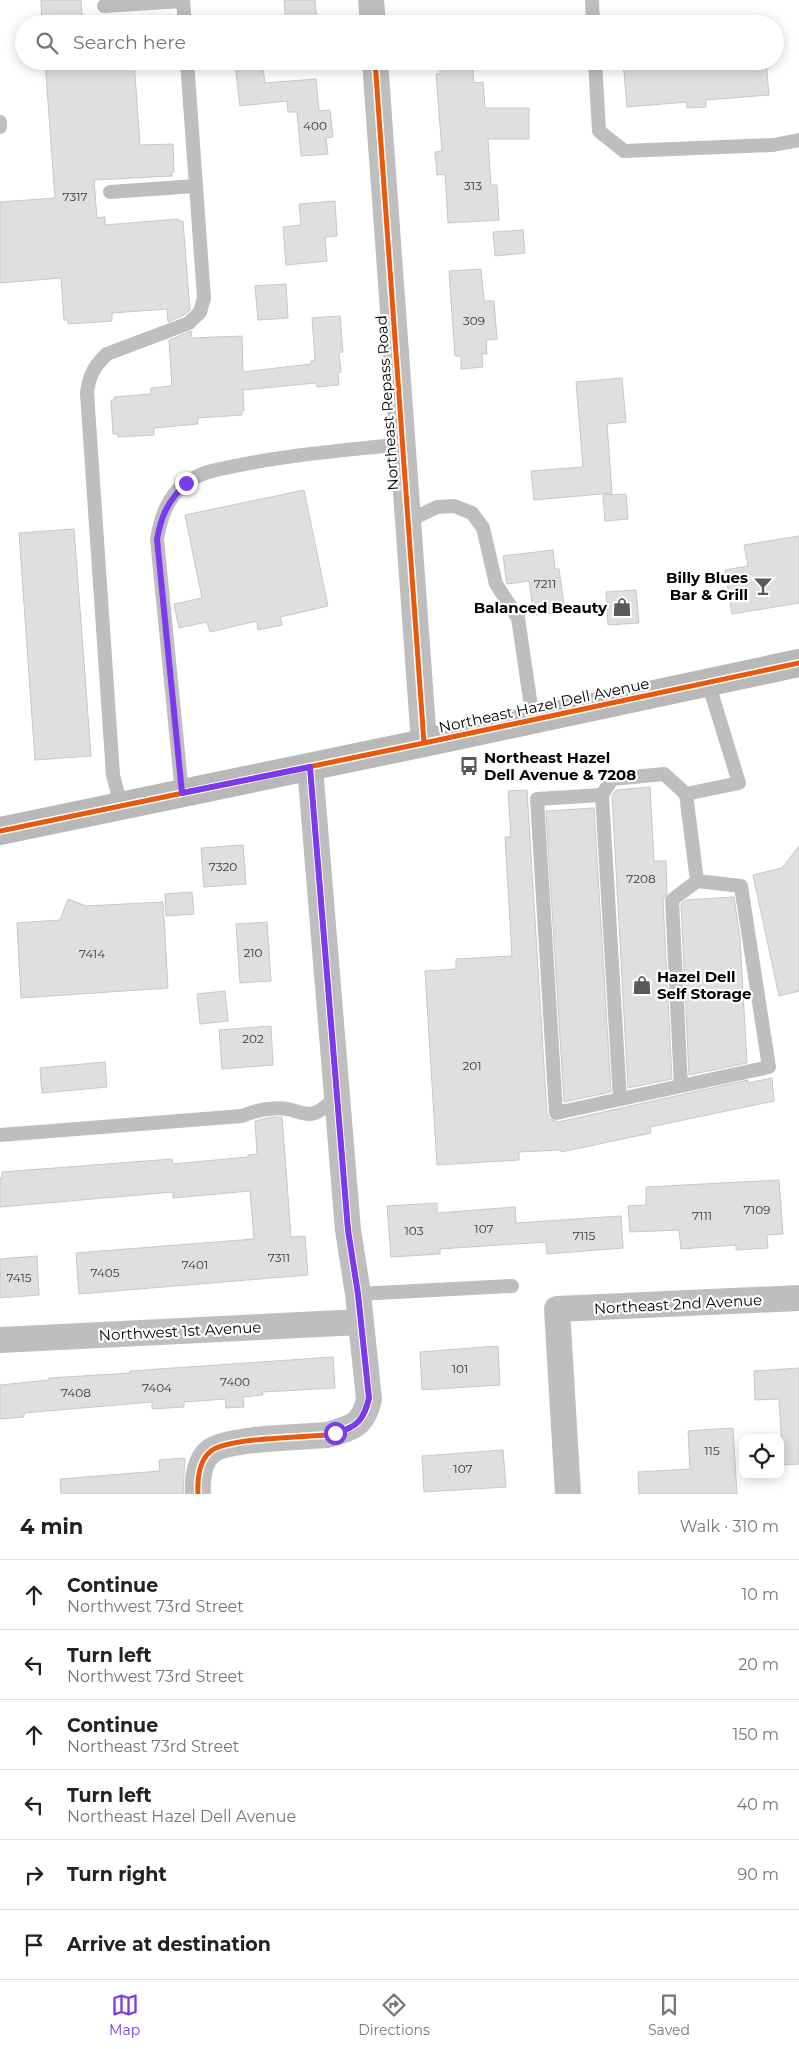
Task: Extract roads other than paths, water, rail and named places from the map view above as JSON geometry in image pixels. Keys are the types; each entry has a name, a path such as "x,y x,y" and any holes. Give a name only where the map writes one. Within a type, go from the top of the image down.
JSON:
{"main road":[{"name":"Northeast Hazel Dell Avenue","path":"0,831 799,663"}],"street":[{"path":"371,0 372,15"},
{"name":"Northeast Repass Road","path":"377,70 424,743"},
{"path":"198,1494 202,1464 212,1450 230,1443 327,1435 342,1431 359,1422 364,1415 369,1398 358,1294 348,1230 310,767"},
{"name":"Northeast 2nd Avenue","path":"568,1494 557,1309 799,1298"},
{"name":"Northwest 1st Avenue","path":"0,1340 360,1322"}],"lane":[{"path":"592,0 593,15"},
{"path":"104,6 183,1 184,15"},
{"path":"121,806 113,775 88,393 89,377 97,363 107,354 189,323 200,312 204,298 188,70"},
{"path":"596,70 599,132 624,151 773,145 799,140"},
{"path":"0,122 0,128"},
{"path":"110,192 196,186"},
{"path":"182,793 157,539 161,518 171,498 186,483 204,472 270,459 403,444"},
{"path":"408,520 437,507 454,506 472,513 483,528 496,584 518,618 533,720"},
{"path":"686,794 739,783 708,682"},
{"path":"620,1099 602,795 612,779 664,774 686,794 697,881"},
{"path":"602,795 537,799 556,1113 769,1067 741,886 697,881 672,900 681,1086"},
{"path":"0,1135 242,1116 253,1111 269,1109 288,1109 307,1115 317,1112 337,1097"},
{"path":"358,1294 512,1286"}],"place":[{"name":"Billy Blues Bar & Grill","path":"763,586"},
{"name":"Balanced Beauty","path":"622,607"},
{"name":"Northeast Hazel Dell Avenue & 7208","path":"469,766"},
{"name":"Hazel Dell Self Storage","path":"642,985"}]}
